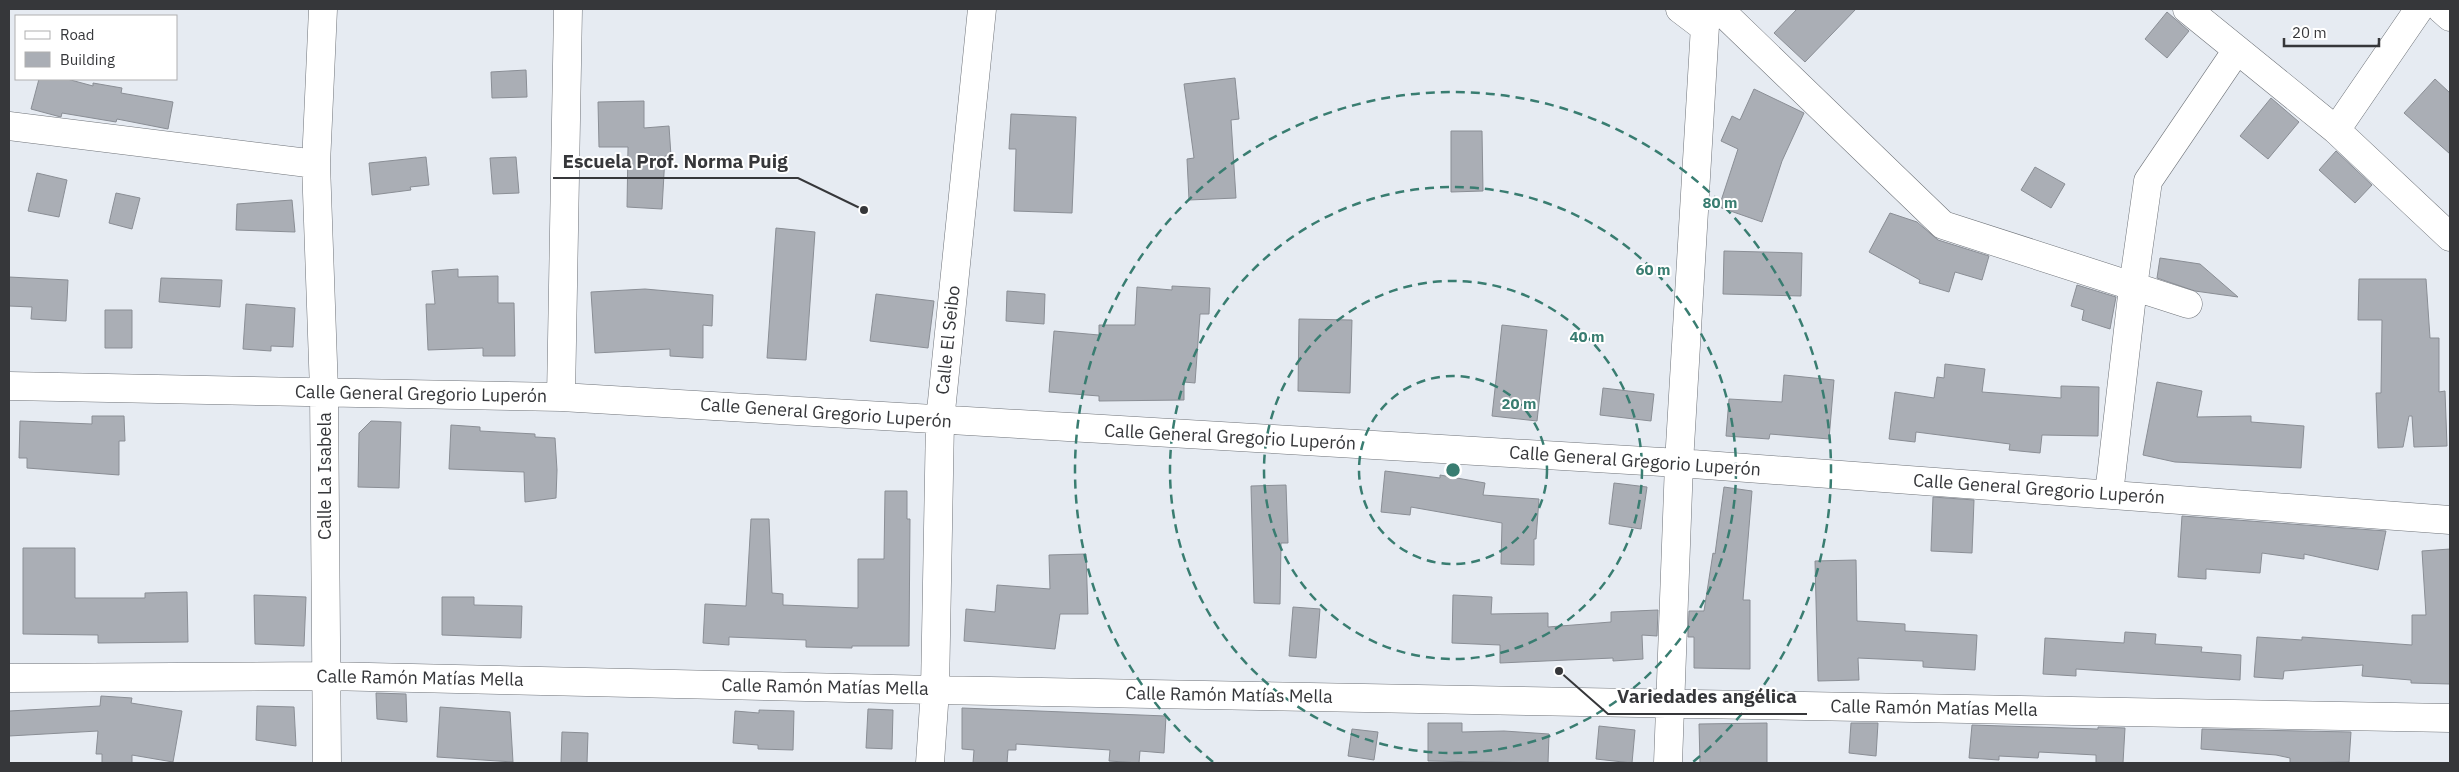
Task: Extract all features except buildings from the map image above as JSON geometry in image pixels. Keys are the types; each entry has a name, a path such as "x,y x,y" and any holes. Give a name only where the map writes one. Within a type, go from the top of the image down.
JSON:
{"street":[{"name":"Calle La Isabela","path":"323,9 316,164 324,391 327,763"},
{"path":"561,397 568,9"},
{"name":"Calle El Seibo","path":"930,763 935,690 940,421 982,9"},
{"path":"1680,9 1710,15 1943,225 2188,304"},
{"path":"2187,9 2336,130 2450,237"},
{"path":"2336,130 2419,9"},
{"path":"2442,9 2450,16"},
{"path":"1668,763 1672,703 1679,462 1710,15"},
{"path":"2109,494 2133,287 2148,181 2237,50"},
{"path":"9,126 316,164"},
{"name":"Calle General Gregorio Luperón","path":"9,386 561,397 940,421 1679,462 2450,520"},
{"name":"Calle Ramón Matías Mella","path":"9,678 326,676 935,690 2450,718"}],"place":[{"name":"Escuela Prof. Norma Puig","path":"864,210"},
{"name":"Variedades angélica","path":"1559,671"}]}
